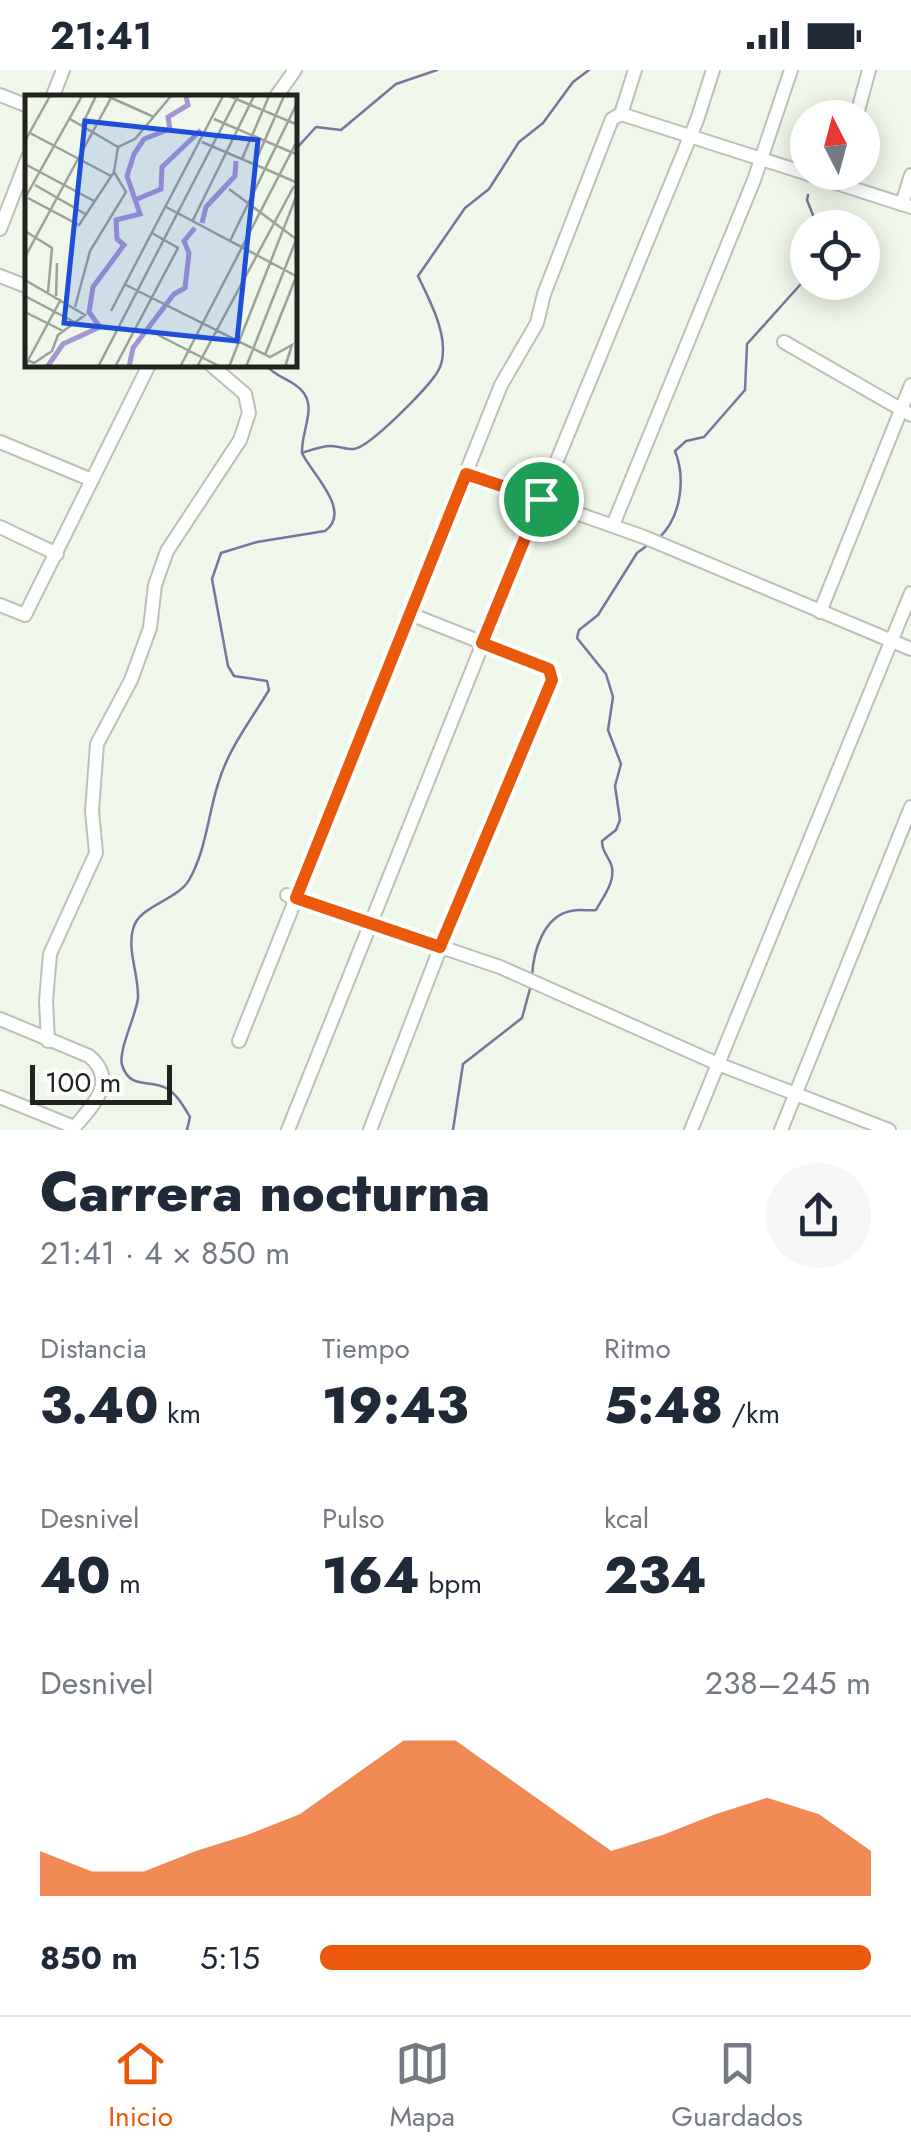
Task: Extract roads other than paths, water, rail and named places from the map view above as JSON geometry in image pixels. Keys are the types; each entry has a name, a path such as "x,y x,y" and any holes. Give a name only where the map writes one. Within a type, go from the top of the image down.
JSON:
{"street":[{"path":"53,95 64,70"},
{"path":"277,95 295,70"},
{"path":"239,1041 292,897 501,385 538,323 544,294 612,119 621,114 635,70"},
{"path":"288,1130 697,120 713,70"},
{"path":"612,525 762,159 791,70"},
{"path":"861,100 870,70"},
{"path":"0,95 25,105"},
{"path":"621,114 790,166"},
{"path":"0,229 25,165"},
{"path":"867,190 906,206 911,175"},
{"path":"0,276 25,286"},
{"path":"784,342 906,412"},
{"path":"0,604 24,615 148,368"},
{"path":"48,1041 50,954 96,853 92,811 97,744 131,680 150,628 155,585 167,551 240,440 249,413 245,394 215,368"},
{"path":"820,612 906,412 911,385"},
{"path":"0,442 92,480"},
{"path":"466,474 612,525 911,649"},
{"path":"0,528 58,554"},
{"path":"691,1130 911,593"},
{"path":"370,1130 440,947 552,680 549,669 410,614"},
{"path":"781,1130 911,807"},
{"path":"292,897 500,967 718,1064 889,1130"},
{"path":"0,1019 89,1056 102,1071 102,1088 73,1128 0,1097"}],"waterway":[{"path":"298,147 316,127 341,130 396,84 437,70"},
{"path":"302,453 327,446 362,446 433,379 441,363 442,340 418,276 465,208 489,189 519,142 543,123 573,82 589,70"},
{"path":"808,195 811,210"},
{"path":"659,538 677,509 681,485 675,451 686,441 704,437 745,390 747,344 790,296"},
{"path":"187,1130 190,1117 177,1097 160,1085 130,1078 121,1059 138,998 131,946 133,929 143,914 189,880 203,845 222,771 269,690 267,681 234,676 228,666 212,579 221,553 257,542 325,531 334,513 327,492 302,453 307,399 294,384 269,368"},
{"path":"532,977 537,947 553,920 574,910 596,910 611,882 611,864 602,841 616,830 620,820 615,786 621,764 608,730 613,697 606,674 577,638 579,630 598,615 637,553 648,545"},
{"path":"453,1130 463,1064 522,1018 531,985"}]}
